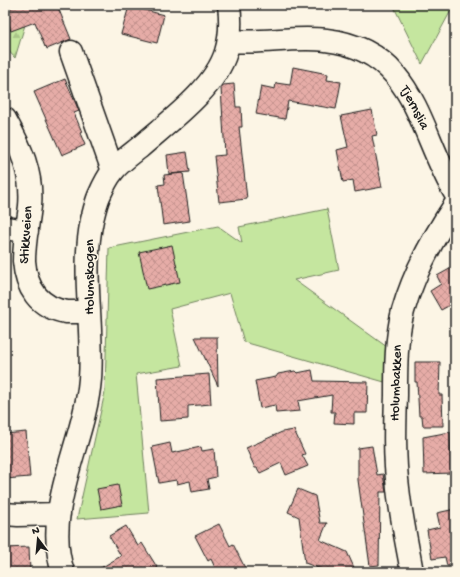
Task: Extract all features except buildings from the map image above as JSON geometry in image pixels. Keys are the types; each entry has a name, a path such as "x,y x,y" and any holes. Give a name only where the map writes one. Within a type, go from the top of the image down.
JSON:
{"street":[{"name":"Holumskogen","path":"63,572 57,543 59,514 86,404 90,381 91,356 88,252 90,232 98,198 113,171 191,102 206,86 223,61 229,41 229,5"},
{"name":"Tjernslia","path":"229,41 259,42 308,39 326,40 342,42 358,47 371,54 393,72 412,98 446,178 455,193"},
{"path":"71,52 113,171"},
{"name":"Stikkveien","path":"5,119 23,153 29,175 30,204 24,252 24,270 30,287 34,294 48,306 66,312 89,312"},
{"name":"Holumbakken","path":"412,572 404,533 396,460 396,378 399,334 403,311 413,282 427,250 455,205"},
{"path":"5,228 27,231"},
{"path":"5,514 59,514"}],"green space":[{"path":"5,5 31,5 15,58 5,47"},
{"path":"393,5 454,5 422,64"},
{"path":"327,209 339,270 294,280 387,347 388,383 244,342 230,293 170,309 182,366 136,374 149,513 77,519 105,392 109,248 218,226 242,243 239,227"}]}
